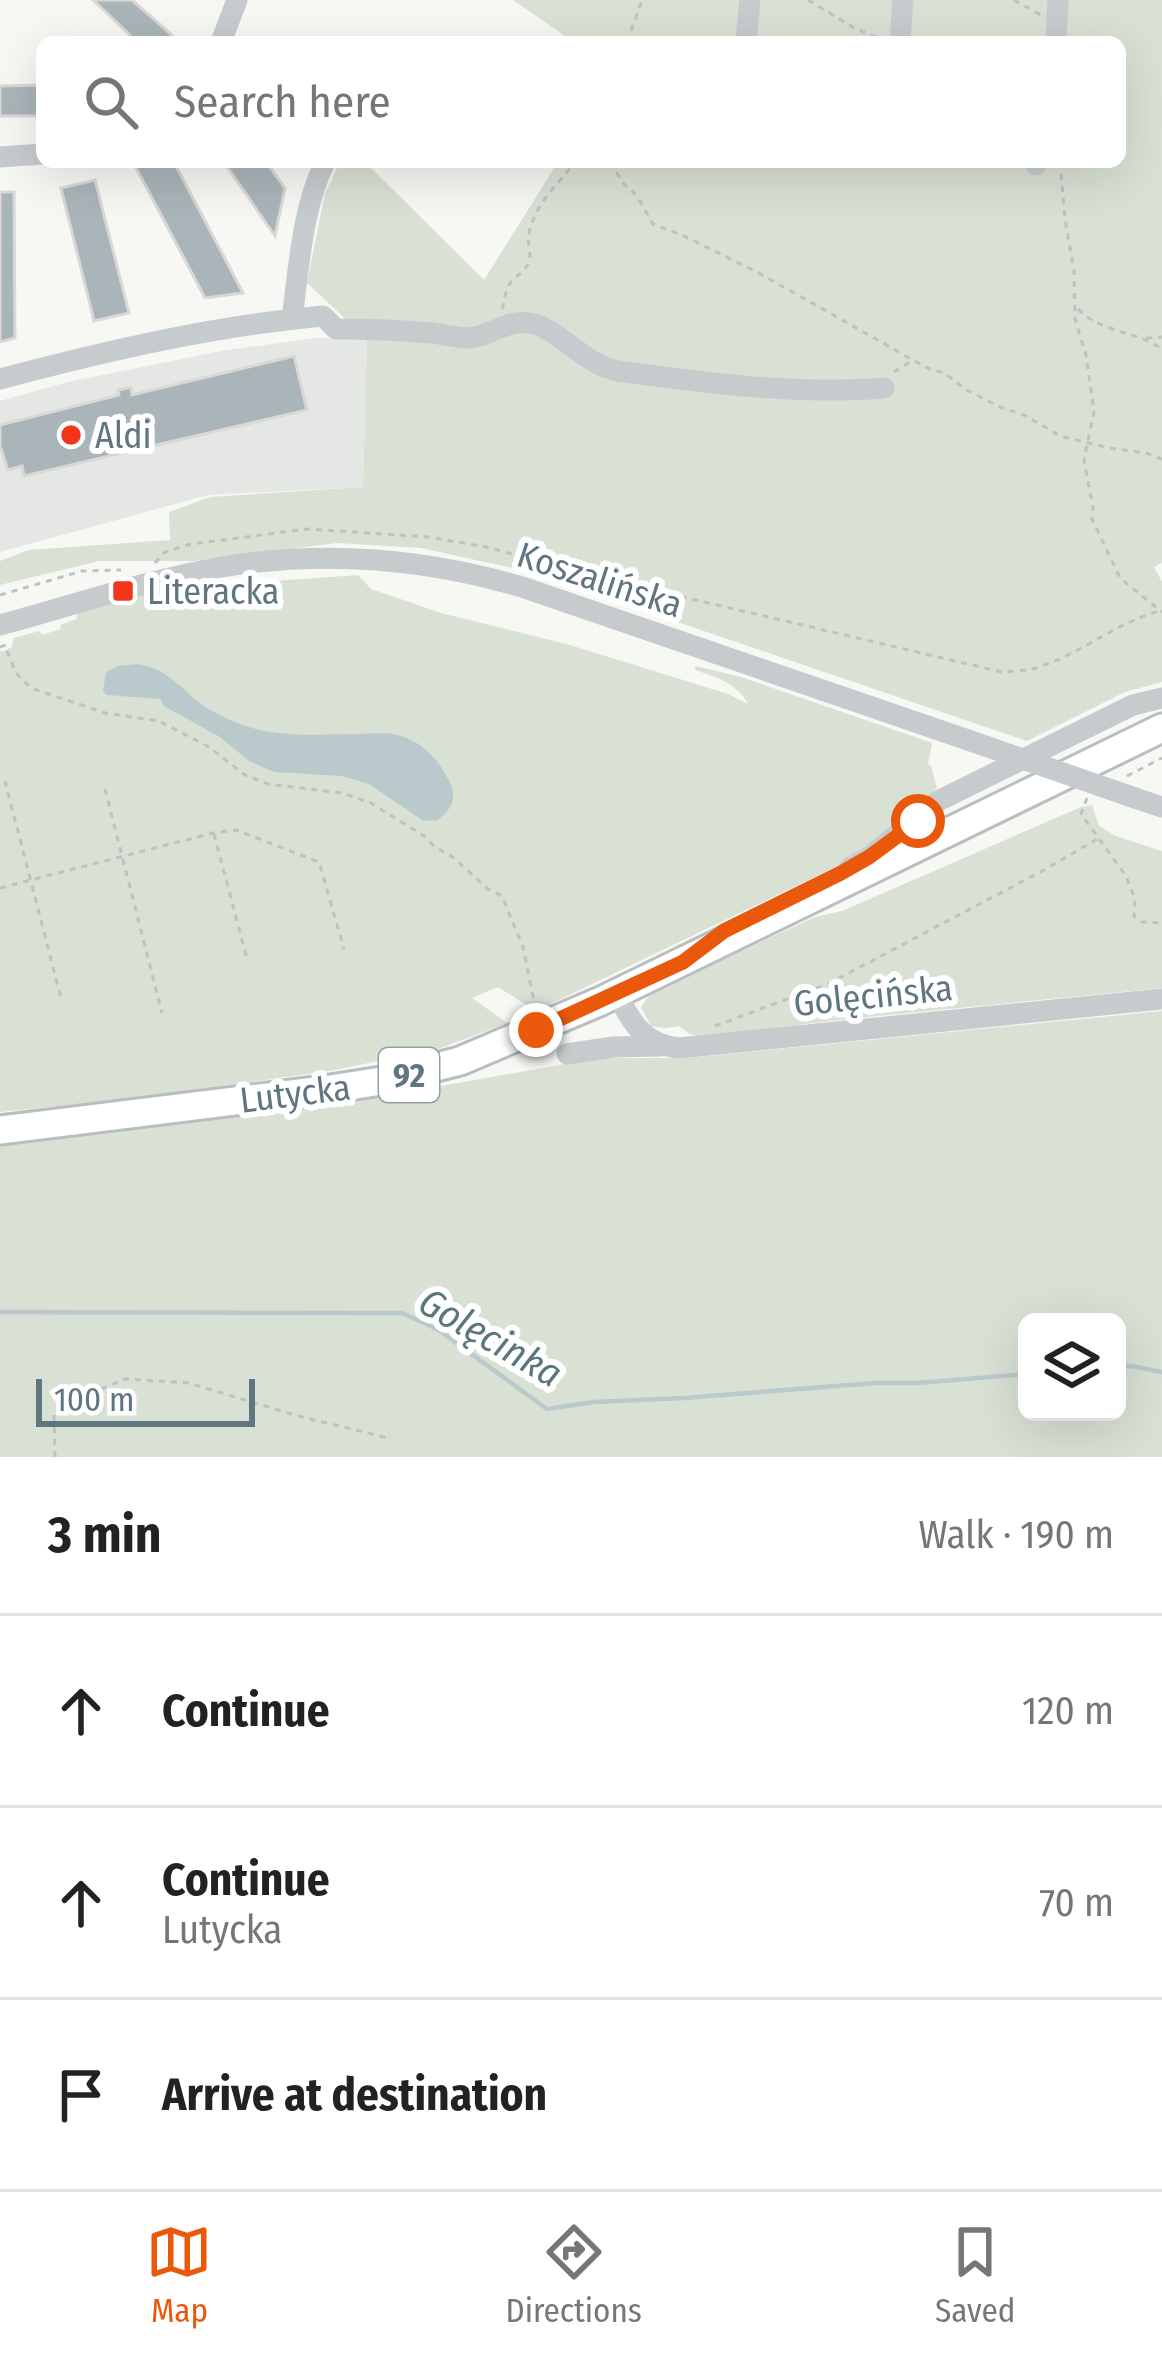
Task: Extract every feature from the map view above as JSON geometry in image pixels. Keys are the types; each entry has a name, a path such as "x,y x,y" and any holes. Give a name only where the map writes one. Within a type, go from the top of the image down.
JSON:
{"main road":[{"name":"Lutycka","path":"0,1128 381,1082 460,1060 617,994 1162,728"}],"street":[{"path":"223,36 237,0"},
{"path":"746,36 749,0"},
{"path":"903,0 907,36"},
{"path":"1056,36 1058,0"},
{"path":"0,157 36,154"},
{"path":"292,319 304,236 323,168"},
{"path":"0,379 215,330 323,316 336,329 466,338 527,322 548,330 604,368 700,382 848,391 884,388"},
{"name":"Koszalińska","path":"3,642 165,579 224,567 322,557 401,561 522,586 1162,807"},
{"path":"683,962 724,931 869,857 938,801 1133,705 1162,700"},
{"path":"617,994 642,1034 667,1047"},
{"name":"Golęcińska","path":"567,1054 613,1047 700,1047 1162,999"}],"path":[{"path":"629,36 642,0"},
{"path":"808,0 876,36"},
{"path":"488,334 512,280 524,272 531,256 529,233 545,194 569,168"},
{"path":"614,168 652,224 757,272 913,360 943,371 967,390 1060,436 1162,459"},
{"path":"1061,168 1075,319 1094,412 1084,460 1092,519 1114,567 1130,588 1160,611"},
{"path":"1076,307 1088,319 1145,338 1162,349"},
{"path":"1145,338 1162,337"},
{"path":"151,567 165,552 191,544 308,529 428,537 1002,672 1035,669 1132,619 1160,611"},
{"path":"0,595 82,572 124,571"},
{"path":"3,642 16,673 32,688 105,713 159,722 209,747 245,775 268,784 342,793 371,803 424,836 502,896 523,947 533,1004 559,1021"},
{"path":"5,781 61,998"},
{"path":"105,789 162,1012"},
{"path":"1085,821 1126,876 1135,899 1135,916 1142,922 1162,923"},
{"path":"0,888 236,830 319,862 344,949"},
{"path":"213,832 247,959"},
{"path":"707,1028 830,983 1101,837"},
{"path":"55,1457 54,1415 73,1401 125,1379 189,1383 388,1438"}],"shaded area":[{"path":"513,0 1162,0 1162,563 1154,567 1162,582 1162,682 1125,692 1027,741 531,572 421,548 337,543 194,561 99,561 0,585 0,561 29,550 170,540 169,512 210,497 363,487 367,339 307,283 325,193 337,168 371,168 484,280 554,168 1126,168 1126,36 565,36"},
{"path":"314,338 367,339 363,487 208,495 0,552 0,401 221,351"},
{"path":"358,575 371,589 441,613 570,645 748,704 733,686 695,666 738,676 932,743 928,764 937,788 854,858 536,1011 498,987 472,998 507,1023 441,1048 335,1070 0,1112 0,650 12,647 14,638 61,629 60,625 77,619 76,614 100,603 175,588"},
{"path":"138,664 160,671 207,708 249,727 290,734 383,733 406,738 422,746 441,766 452,789 451,805 436,821 422,820 369,784 342,776 274,772 249,761 160,699 103,691 106,672"},
{"path":"1092,805 1099,826 1162,851 1162,988 702,1037 679,1026 651,1026 641,1007 649,996 815,917 842,911"},
{"path":"1162,1011 1162,1457 0,1457 0,1145 380,1097 599,1058 688,1058"}],"building":[{"path":"93,0 132,0 172,35 130,35"},
{"path":"36,85 36,116 0,116 0,86"},
{"path":"136,168 177,168 243,293 205,298"},
{"path":"228,168 270,168 285,188 275,236"},
{"path":"95,180 129,313 94,321 61,188"},
{"path":"0,192 14,192 15,338 0,342"},
{"path":"294,356 307,410 24,476 22,466 8,470 0,446 0,425 119,395 118,390 131,387 132,395"}],"waterway":[{"name":"Golęcinka","path":"0,1312 402,1313 437,1329 547,1409 1018,1375"},
{"name":"Golęcinka","path":"1126,1366 1162,1372"}],"place":[{"name":"Aldi","path":"71,435"},
{"name":"Literacka","path":"123,591"}],"route":[{"path":"536,1030 683,962 724,931 869,857 918,821"}]}
